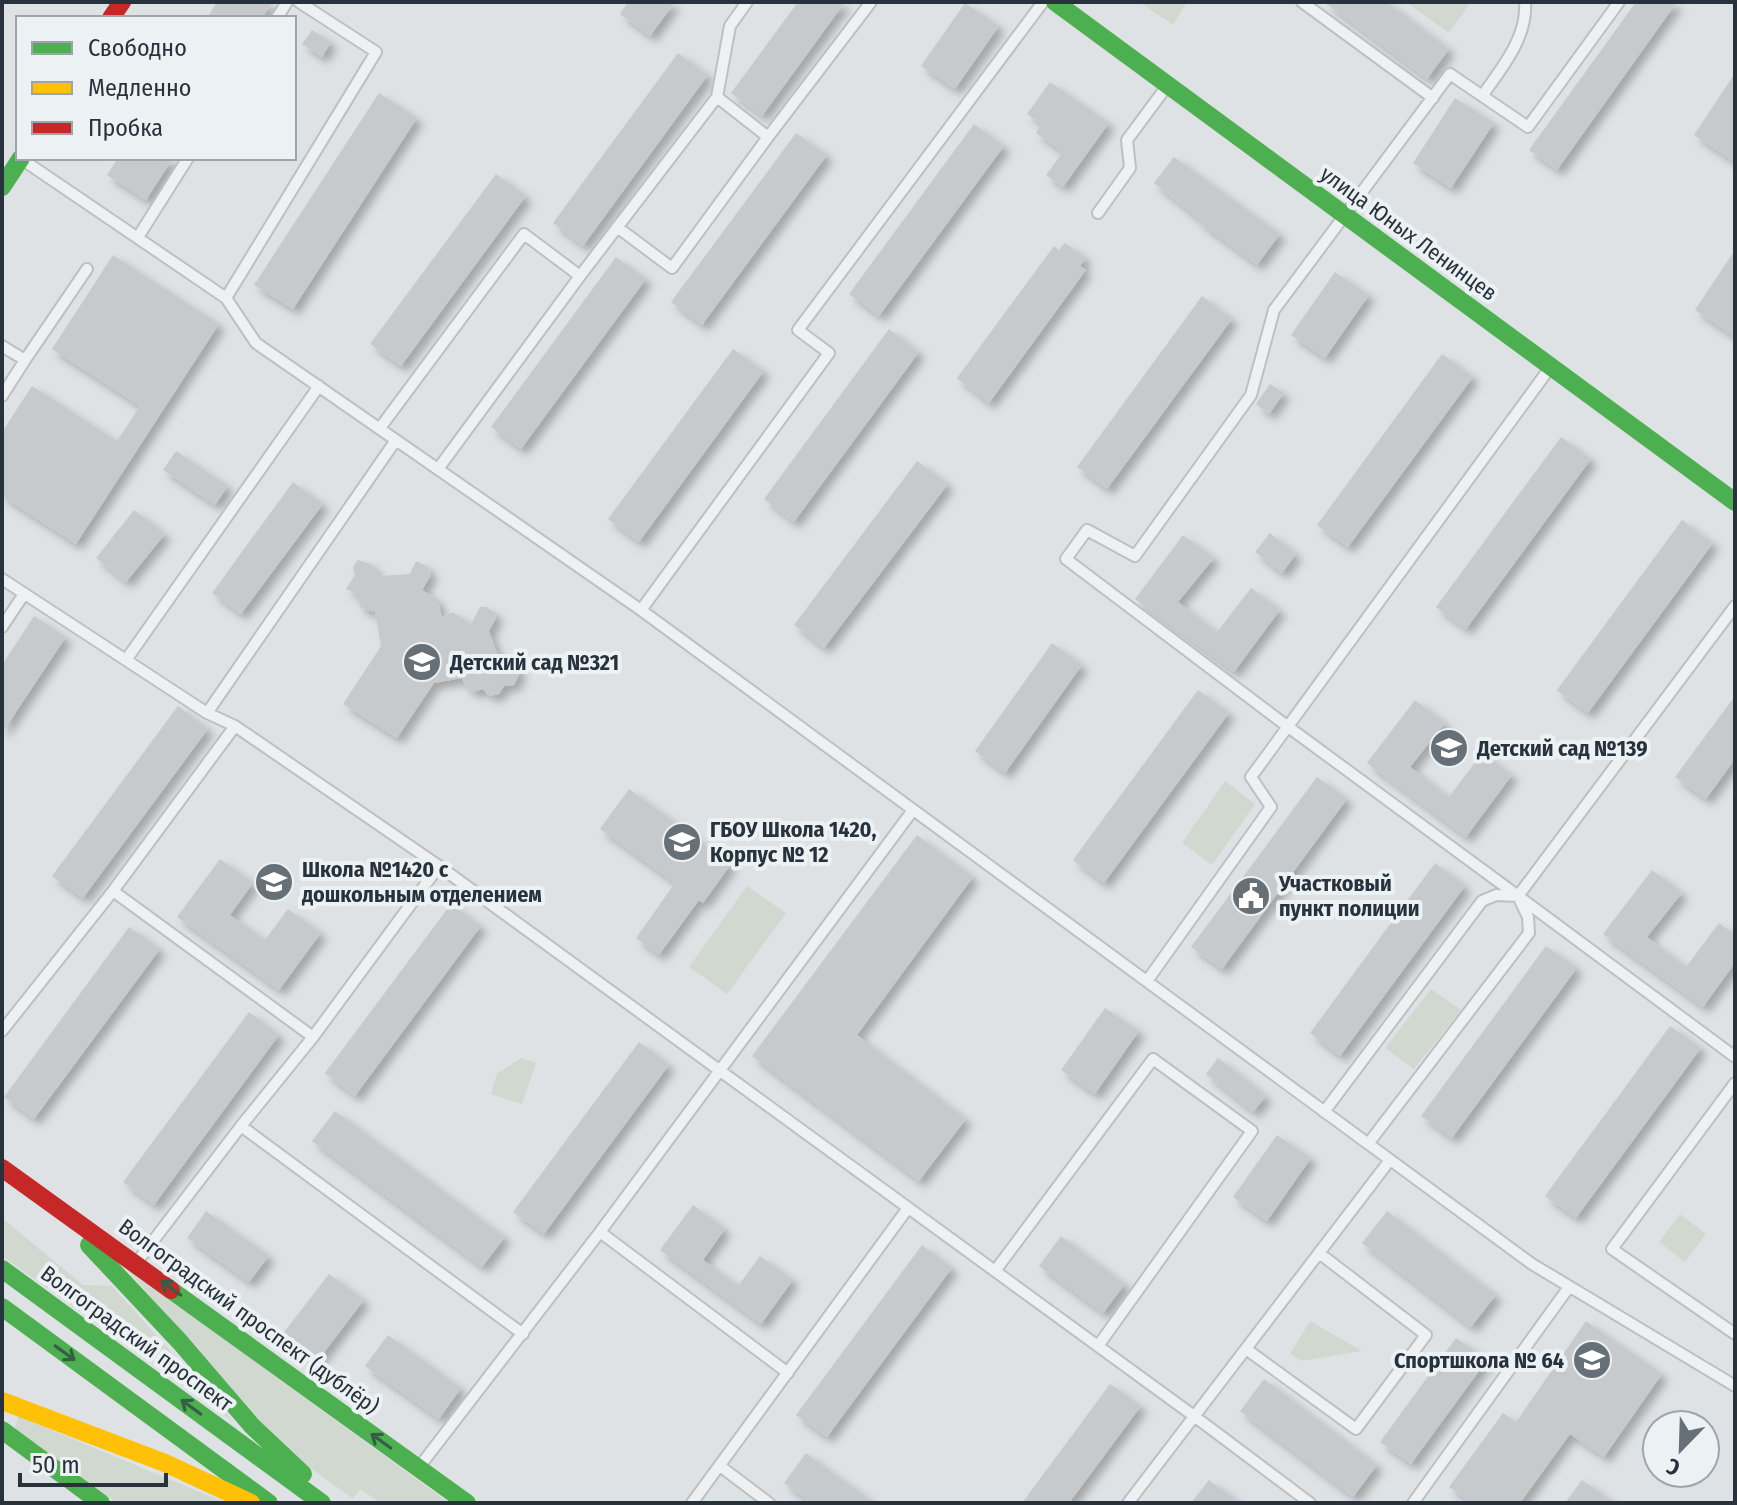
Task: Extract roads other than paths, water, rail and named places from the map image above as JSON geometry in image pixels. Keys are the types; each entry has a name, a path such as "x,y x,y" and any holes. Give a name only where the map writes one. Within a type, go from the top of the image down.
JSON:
{"main road":[{"name":"улица Юных Ленинцев","path":"1055,2 1735,502"},
{"path":"2,187 20,160"},
{"name":"Волгоградский проспект (дублёр)","path":"2,1168 467,1503"},
{"path":"39,1196 115,1272 252,1426 337,1503"},
{"name":"Волгоградский проспект","path":"2,1269 322,1503"},
{"path":"2,1307 269,1503"},
{"path":"2,1401 165,1463 251,1503"},
{"path":"2,1430 101,1503"}],"lane":[{"path":"226,298 376,52 299,2"},
{"path":"438,469 717,97 730,26 747,2"},
{"path":"617,227 672,268 871,2"},
{"path":"641,610 829,353 798,330 1043,2"},
{"path":"1302,2 1433,98"},
{"path":"1482,96 1511,53 1526,15 1525,2"},
{"path":"1619,2 1528,127 1450,74 1274,310 1251,395 1135,556 1087,530 1066,559 1735,1057"},
{"path":"1098,213 1130,168 1127,140 1168,84"},
{"path":"717,97 768,137"},
{"path":"24,160 226,298 256,343 641,610 1532,1264 1735,1386"},
{"path":"138,237 187,160"},
{"path":"380,428 524,234 580,276"},
{"path":"2,396 87,269"},
{"path":"2,346 25,360"},
{"path":"1147,981 1271,807 1251,777 1550,367"},
{"path":"126,660 319,386"},
{"path":"207,713 396,440"},
{"path":"2,579 207,713 235,726 439,866 1310,1503"},
{"path":"2,627 24,594"},
{"path":"1518,896 1735,606"},
{"path":"2,1031 113,891 235,726"},
{"path":"419,1468 721,1071 913,810"},
{"path":"136,1263 313,1037 439,866"},
{"path":"113,891 313,1037"},
{"path":"1324,1112 1482,901 1496,895 1518,896"},
{"path":"1368,1144 1529,933 1528,917 1518,896"},
{"path":"995,1271 1153,1059 1252,1131 1098,1346"},
{"path":"1735,1083 1612,1249 1735,1334"},
{"path":"241,1126 523,1334"},
{"path":"1128,1503 1390,1160"},
{"path":"692,1503 908,1208"},
{"path":"600,1232 788,1373"},
{"path":"1246,1349 1356,1429 1426,1335 1319,1253"},
{"path":"1413,1503 1569,1287"},
{"path":"720,1466 769,1503"}],"place":[{"name":"Детский сад №321","path":"422,662"},
{"name":"Детский сад №139","path":"1449,748"},
{"name":"ГБОУ Школа 1420, Корпус № 12","path":"682,842"},
{"name":"Школа №1420 с дошкольным отделением","path":"274,882"},
{"name":"Участковый пункт полиции","path":"1251,896"},
{"name":"Спортшкола № 64","path":"1592,1360"}]}
